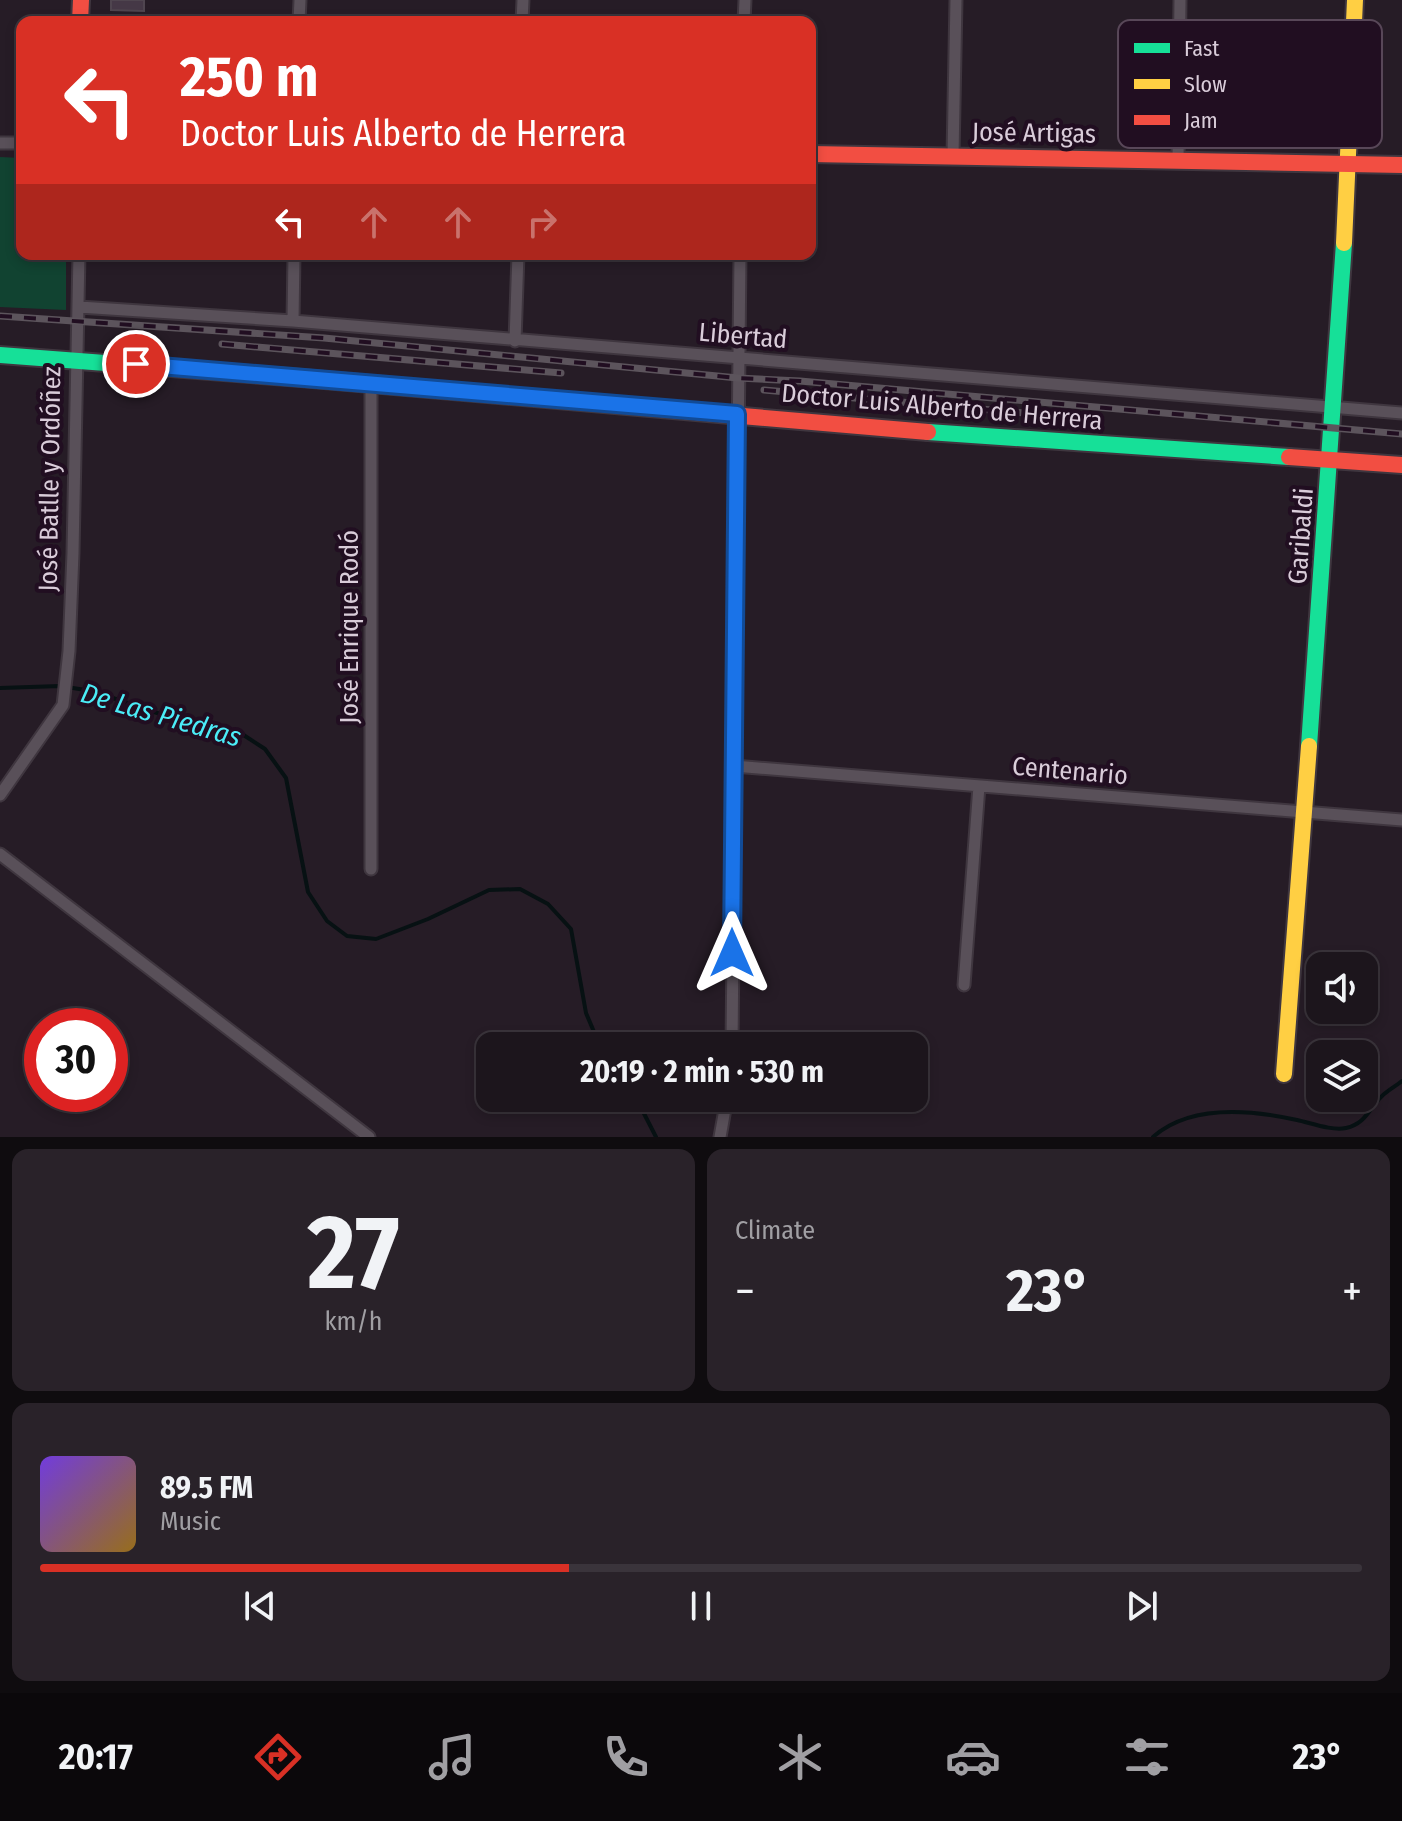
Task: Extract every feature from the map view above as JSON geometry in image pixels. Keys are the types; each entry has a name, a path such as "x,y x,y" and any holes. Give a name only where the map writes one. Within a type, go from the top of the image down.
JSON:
{"street":[{"path":"953,156 956,0"},
{"path":"1180,0 1180,20"},
{"name":"Garibaldi","path":"1354,20 1355,0"},
{"path":"1178,148 1178,160"},
{"name":"Garibaldi","path":"1284,1074 1335,408 1350,148"},
{"name":"José Artigas","path":"816,154 1402,165"},
{"name":"José Batlle y Ordóñez","path":"0,795 63,705 69,651 79,260"},
{"path":"293,321 294,260"},
{"path":"515,341 518,260"},
{"path":"732,1032 740,260"},
{"name":"Libertad","path":"79,307 293,321 1402,413"},
{"name":"Doctor Luis Alberto de Herrera","path":"0,355 1002,438 1402,465"},
{"name":"José Enrique Rodó","path":"371,384 371,869"},
{"name":"Centenario","path":"734,766 1402,820"},
{"path":"964,985 979,786"},
{"path":"0,854 369,1137"},
{"path":"720,1137 724,1112"}],"green space":[{"path":"0,157 16,158 16,260 66,260 66,310 0,307"}],"building":[{"path":"111,0 144,0 144,11 111,10"}],"waterway":[{"name":"De Las Piedras","path":"0,688 60,686 92,691 175,719 242,734 265,749 286,778 308,892 327,921 347,936 376,939 489,890 520,889 548,904 571,929 586,1013 594,1032"},
{"name":"De Las Piedras","path":"1153,1137 1185,1119 1222,1112 1261,1114 1328,1128 1346,1128 1363,1119 1382,1096 1402,1081"},
{"name":"De Las Piedras","path":"643,1112 656,1137"}],"railway":[{"path":"0,316 324,338 738,378 1402,434"},
{"path":"222,344 561,373"},
{"path":"764,390 1059,416"}],"traffic: fast":[{"path":"1309,746 1344,243"},
{"path":"0,355 301,378"},
{"path":"928,432 1289,457"}],"traffic: slow":[{"path":"1354,20 1355,0"},
{"path":"1344,243 1348,148"},
{"path":"1284,1074 1309,746"}],"traffic: jam":[{"path":"80,16 81,0"},
{"path":"816,154 1402,165"},
{"path":"301,378 928,432"},
{"path":"1289,457 1402,465"}],"route":[{"path":"136,364 737,414 732,953"}]}
